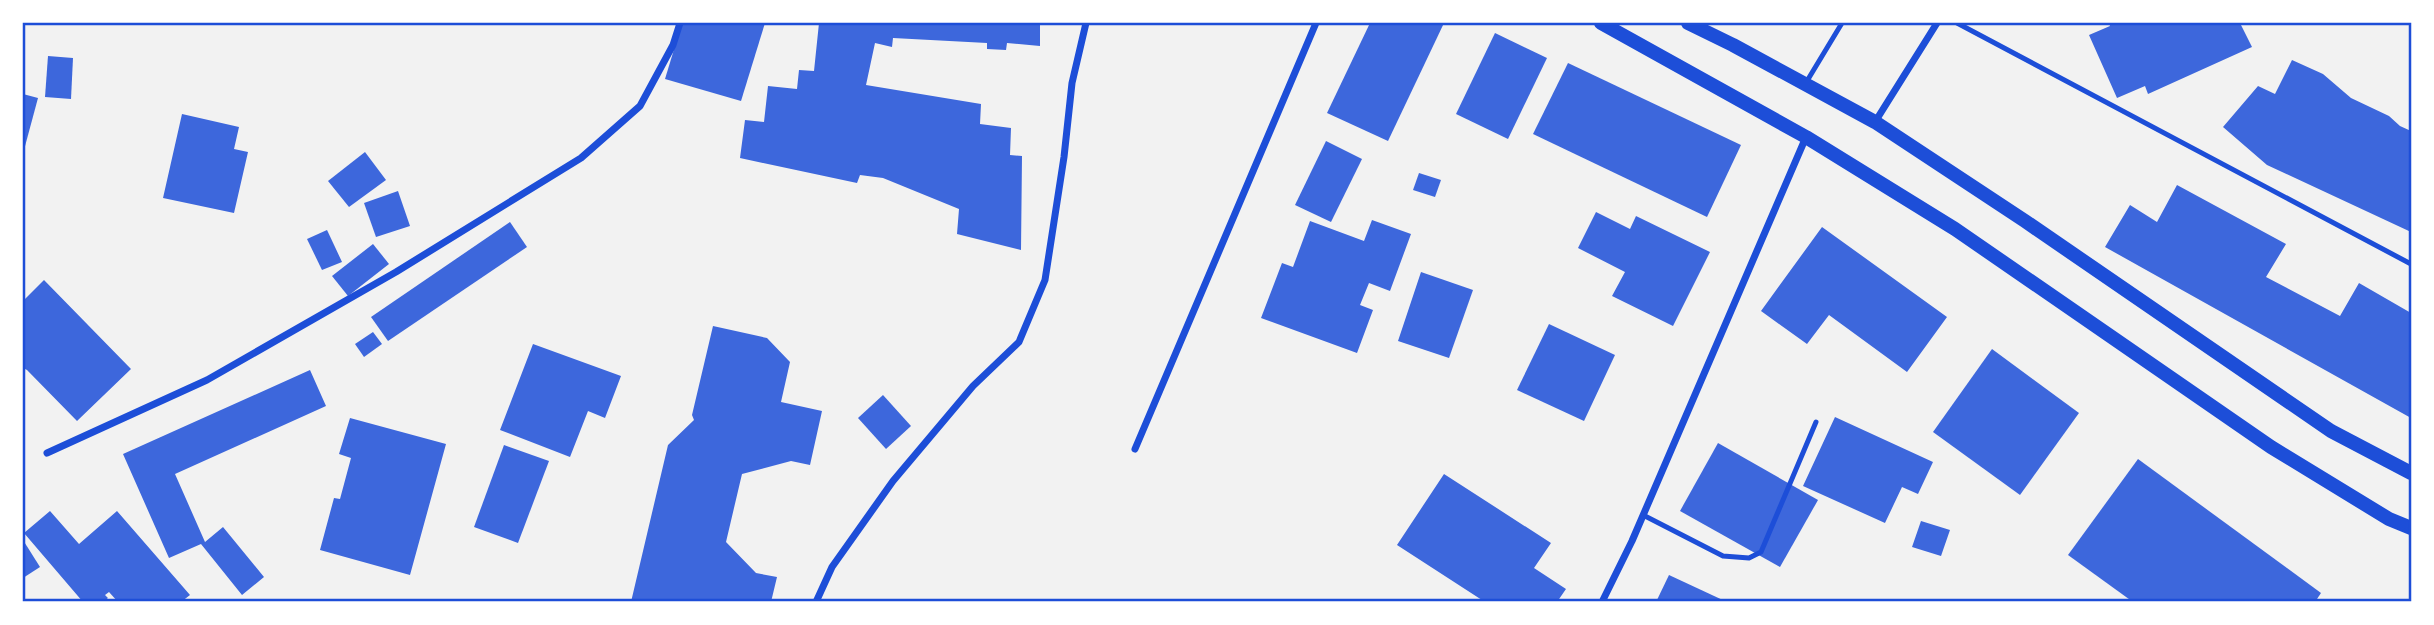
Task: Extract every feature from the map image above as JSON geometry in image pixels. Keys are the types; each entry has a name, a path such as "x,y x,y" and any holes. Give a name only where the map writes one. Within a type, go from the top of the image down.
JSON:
{"main road":[{"path":"1601,23 1806,137 1955,229 2271,447 2389,519 2411,528"},
{"path":"1688,23 1875,122 2331,431 2411,473"}],"street":[{"path":"47,453 207,380 396,272 581,158 640,106 673,45 680,23"},
{"path":"816,602 832,567 893,481 973,386 1019,342 1045,280 1064,157 1072,83 1086,23"},
{"path":"1135,449 1316,23"},
{"path":"1875,122 1937,23"},
{"path":"1602,602 1643,515 1806,137"}],"lane":[{"path":"1805,84 1842,23"},
{"path":"1958,23 2411,264"},
{"path":"1643,515 1723,556 1749,558 1761,552 1816,422"}],"building":[{"path":"682,23 765,23 741,101 665,79"},
{"path":"819,23 1040,23 1040,46 1007,43 1006,50 987,49 987,43 893,38 892,47 875,43 866,85 981,104 980,124 1011,128 1010,155 1022,156 1021,250 957,234 959,209 883,178 860,175 857,183 740,158 745,120 764,122 768,86 797,89 799,70 814,71"},
{"path":"1370,23 1444,23 1388,141 1327,113"},
{"path":"2109,23 2240,23 2252,47 2148,94 2145,86 2117,98 2089,35 2110,26"},
{"path":"1495,33 1547,58 1508,139 1456,114"},
{"path":"48,56 73,58 71,99 45,97"},
{"path":"2292,60 2323,74 2351,98 2389,116 2411,131 2411,232 2267,165 2223,127 2258,86 2275,94"},
{"path":"1568,63 1741,145 1707,217 1533,134"},
{"path":"23,94 38,98 24,150 23,150"},
{"path":"182,114 239,127 234,149 248,152 234,213 163,198"},
{"path":"1326,141 1362,159 1331,222 1295,205"},
{"path":"365,152 386,180 349,207 328,181"},
{"path":"1419,173 1441,180 1435,197 1413,190"},
{"path":"2177,185 2286,244 2266,277 2340,316 2359,283 2411,313 2411,418 2105,247 2130,205 2157,222"},
{"path":"398,191 410,226 376,237 364,203"},
{"path":"1596,212 1630,229 1636,216 1710,252 1673,326 1612,296 1625,272 1578,248"},
{"path":"1372,220 1411,234 1390,291 1369,283 1360,305 1373,310 1357,353 1261,318 1282,263 1293,267 1310,221 1364,241"},
{"path":"510,222 527,247 388,341 371,317"},
{"path":"1822,227 1947,317 1907,372 1829,315 1807,344 1761,311"},
{"path":"327,230 342,262 322,270 307,239"},
{"path":"373,244 389,264 348,296 332,276"},
{"path":"1421,272 1473,290 1449,358 1398,341"},
{"path":"44,280 131,369 77,421 23,368 23,301"},
{"path":"1549,324 1615,355 1584,421 1517,390"},
{"path":"713,326 767,338 790,362 781,402 822,411 810,465 791,461 742,474 726,542 756,573 777,577 771,602 631,602 668,445 694,420 692,415"},
{"path":"373,332 382,344 364,357 355,344"},
{"path":"533,344 621,376 605,418 588,411 570,457 500,430"},
{"path":"1992,349 2079,413 2020,495 1933,432"},
{"path":"310,370 326,406 175,474 205,542 223,527 264,577 242,595 201,544 169,558 123,454"},
{"path":"883,395 911,426 886,449 858,418"},
{"path":"1835,417 1933,462 1918,494 1902,487 1885,523 1803,486"},
{"path":"350,418 446,444 410,575 320,550 334,498 340,499 351,458 339,454"},
{"path":"1718,443 1818,500 1780,567 1680,511"},
{"path":"504,445 549,461 518,543 474,527"},
{"path":"2138,459 2321,593 2315,602 2133,602 2068,555"},
{"path":"1444,474 1551,543 1534,568 1566,589 1557,602 1485,602 1397,545"},
{"path":"50,511 79,544 117,511 190,595 181,602 118,602 109,592 105,595 108,598 103,602 83,602 24,533"},
{"path":"1921,521 1950,530 1941,556 1912,547"},
{"path":"23,540 40,567 23,578"},
{"path":"1669,575 1727,602 1656,602"}]}
